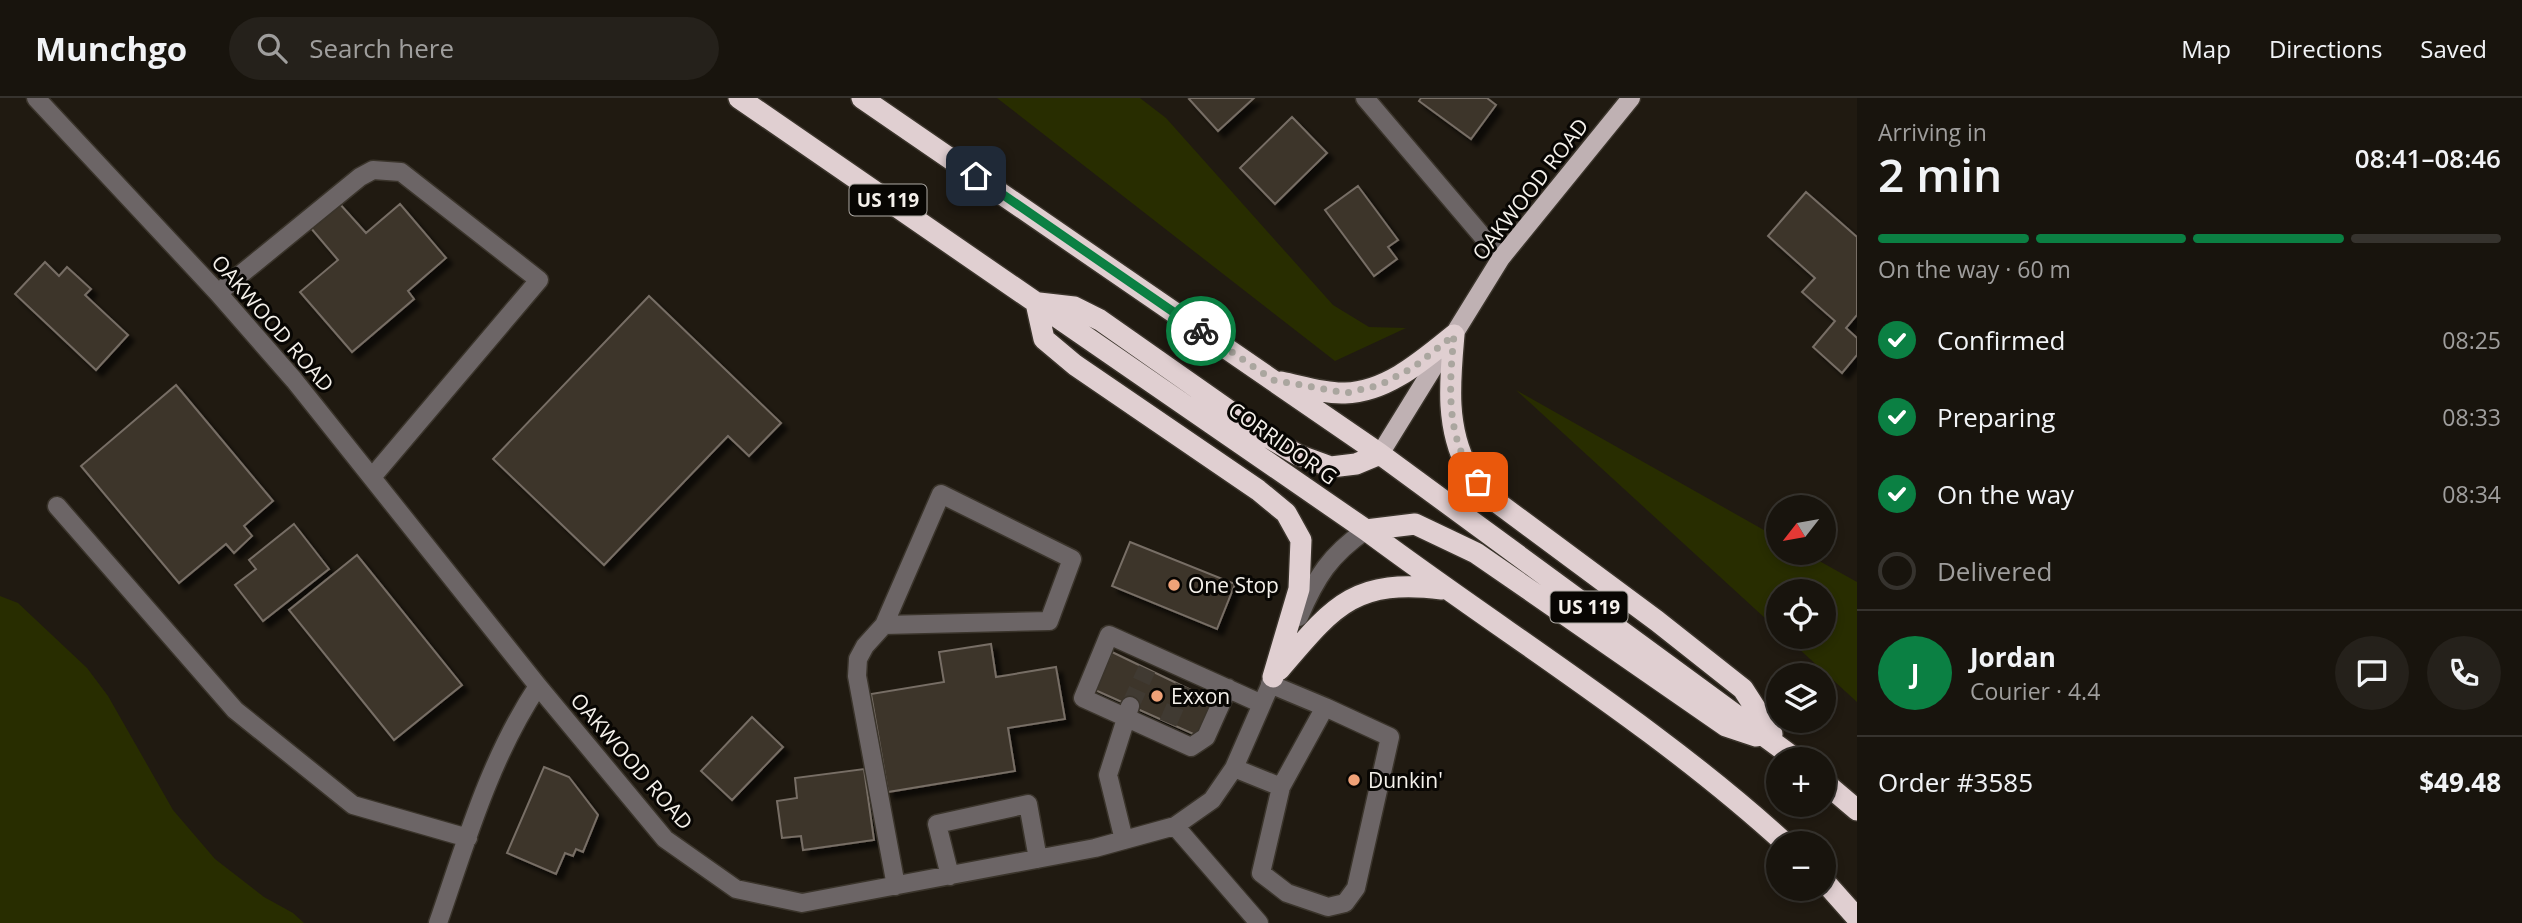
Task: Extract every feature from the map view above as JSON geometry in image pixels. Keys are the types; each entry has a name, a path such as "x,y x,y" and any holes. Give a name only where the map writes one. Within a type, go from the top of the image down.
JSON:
{"highway":[{"name":"CORRIDOR G","path":"739,98 1366,530 1446,590 1623,714 1750,811 1772,831"},
{"name":"US 119","path":"862,98 1380,454 1782,747"},
{"path":"1272,681 1298,589 1301,540 1286,513 1258,490 1064,356 1044,339 1036,303 1074,307 1100,320 1261,433 1298,455 1331,467 1356,464 1380,454"},
{"path":"1273,380 1346,393 1380,385 1414,367 1454,335"},
{"path":"1454,335 1450,409 1456,441 1468,469 1488,495 1657,621 1743,690 1777,743"},
{"path":"1366,530 1415,524 1475,553 1726,726 1777,743"},
{"path":"1272,681 1323,619 1352,598 1385,587 1415,586 1446,590"},
{"path":"1836,792 1857,810"},
{"path":"1836,894 1857,918"}],"main road":[{"name":"OAKWOOD ROAD","path":"1380,454 1501,258 1630,98"}],"street":[{"name":"OAKWOOD ROAD","path":"36,98 219,293 373,476 538,686 665,839 736,889 802,904 1038,859 1174,826 1212,800 1234,768 1310,591 1325,565 1341,547 1366,530"},
{"path":"1365,98 1501,258"},
{"path":"219,293 360,177 373,170 401,172 539,280 373,476"},
{"path":"884,625 1049,621 1072,559 941,494 884,625 865,646 858,659 857,676 896,886"},
{"path":"57,506 235,710 353,805 468,838"},
{"path":"1228,688 1206,737 1191,747 1166,729 1128,711 1083,698 1110,635 1150,662 1187,679 1228,688 1262,704"},
{"path":"1272,681 1390,737 1356,888 1345,903 1328,907 1287,893 1261,873 1281,787 1325,707"},
{"path":"438,923 500,751 516,719 538,686"},
{"path":"1124,840 1108,775 1128,711"},
{"path":"1234,768 1281,787"},
{"path":"950,876 937,824 1028,804 1038,859"},
{"path":"1174,826 1259,923"}],"green space":[{"path":"997,98 1140,98 1166,118 1333,305 1369,327 1406,328 1335,361"},
{"path":"1516,390 1766,531 1766,565 1827,565 1857,582 1857,702 1836,683 1836,663 1814,663 1799,649 1836,649 1836,579 1766,579 1766,619"},
{"path":"0,596 18,603 87,668 108,696 173,810 215,859 264,897 293,913 304,923 0,923"}],"building":[{"path":"1254,98 1218,131 1189,99"},
{"path":"1421,98 1487,98 1496,105 1471,139 1419,101"},
{"path":"1292,117 1327,153 1275,204 1240,168"},
{"path":"1358,186 1398,240 1388,247 1397,259 1374,276 1325,210"},
{"path":"1806,192 1857,237 1857,315 1846,328 1857,338 1857,355 1842,373 1813,347 1835,321 1802,292 1815,278 1768,236"},
{"path":"339,203 366,233 400,204 446,258 408,291 414,299 352,352 300,292 338,260 310,227"},
{"path":"45,262 59,276 67,267 91,289 85,295 128,335 96,370 15,294"},
{"path":"649,296 781,423 749,456 728,436 604,565 493,459"},
{"path":"176,385 273,501 244,526 252,536 234,553 226,544 179,583 81,466"},
{"path":"294,524 329,569 263,621 235,585 256,569 249,560"},
{"name":"One Stop","path":"1130,542 1235,584 1217,629 1112,586"},
{"path":"357,555 462,685 394,740 289,610"},
{"path":"991,644 996,677 1056,667 1065,719 1008,728 1015,771 888,792 871,694 944,682 939,652"},
{"name":"Exxon","path":"1112,652 1218,703 1200,737 1095,690"},
{"path":"752,717 783,747 732,800 701,771"},
{"path":"544,767 569,777 598,815 583,852 576,849 573,856 565,853 556,874 507,853"},
{"path":"864,769 874,840 803,850 801,836 782,838 777,801 797,798 795,778"}],"tunnel":[{"path":"1130,706 1147,669"},
{"path":"1168,723 1184,686"}],"way so far":[{"path":"1201,331 1273,380 1346,393 1380,385 1414,367 1454,335 1450,409 1456,441 1468,469 1478,482"}],"place":[{"name":"One Stop","path":"1174,585"},
{"name":"Exxon","path":"1157,696"},
{"name":"Dunkin'","path":"1354,780"}],"route":[{"path":"976,176 1201,331"}]}
